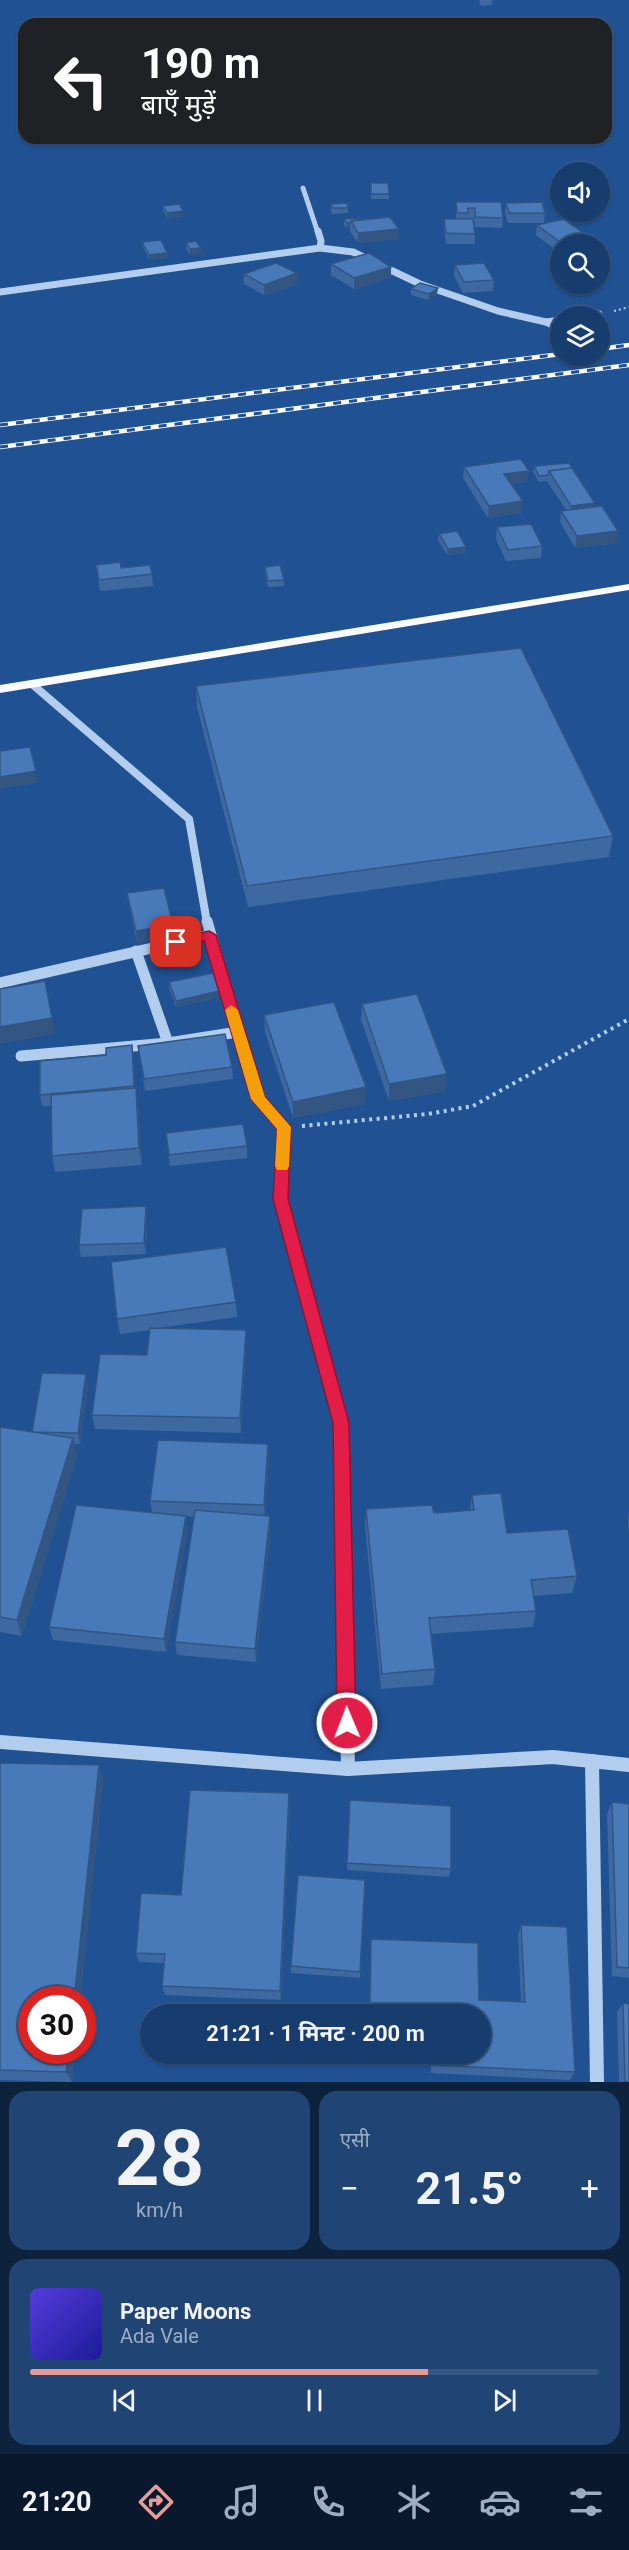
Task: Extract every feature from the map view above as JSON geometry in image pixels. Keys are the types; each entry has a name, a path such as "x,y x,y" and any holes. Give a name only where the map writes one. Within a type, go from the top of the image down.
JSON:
{"main road":[{"path":"0,689 629,587"}],"street":[{"path":"303,188 321,241 320,248"},
{"path":"0,292 320,248 353,252 420,284 498,312 550,321"},
{"path":"546,322 550,325"},
{"path":"32,684 189,819 209,935 258,1099 284,1127 280,1199 341,1423 348,1770"},
{"path":"0,983 209,935"},
{"path":"136,951 168,1043"},
{"path":"21,1056 168,1043 238,1032"},
{"path":"0,1742 348,1770 553,1757 629,1765"},
{"path":"592,1761 597,2082"}],"path":[{"path":"284,1127 428,1114 473,1106 629,1019"},
{"path":"621,1023 629,1027"}],"building":[{"path":"371,183 388,183 389,194 371,194"},
{"path":"456,202 501,202 503,218 475,217 475,208 468,208 468,213 457,213"},
{"path":"542,202 545,213 509,213 506,203"},
{"path":"347,203 348,208 333,208 331,204"},
{"path":"179,204 183,211 167,213 163,206"},
{"path":"390,217 399,229 358,233 351,221"},
{"path":"344,219 362,219 350,223"},
{"path":"444,219 473,219 475,234 446,233"},
{"path":"568,222 585,234 550,234 537,225"},
{"path":"161,240 167,253 149,255 142,242"},
{"path":"196,241 201,248 190,249 186,243"},
{"path":"369,253 391,267 354,278 331,264"},
{"path":"276,263 297,273 264,285 244,274"},
{"path":"484,263 494,280 464,282 455,265"},
{"path":"420,283 438,288 429,294 411,289"},
{"path":"521,459 529,471 504,474 523,501 489,506 464,467"},
{"path":"569,463 572,468 549,471 548,475 539,476 534,466"},
{"path":"572,468 595,503 571,506 549,471"},
{"path":"602,506 618,531 577,536 561,511"},
{"path":"531,524 542,546 508,550 497,527"},
{"path":"457,531 466,547 448,549 439,534"},
{"path":"120,562 121,568 150,565 152,574 99,580 96,565"},
{"path":"280,565 284,580 268,581 265,567"},
{"path":"521,648 613,836 247,886 196,686"},
{"path":"30,747 36,771 0,777 0,751"},
{"path":"164,888 173,925 136,931 127,893"},
{"path":"213,973 219,991 176,1001 169,982"},
{"path":"45,981 52,1018 0,1027 0,989"},
{"path":"417,994 447,1074 389,1084 362,1004"},
{"path":"334,1002 366,1087 293,1102 264,1015"},
{"path":"225,1034 232,1067 144,1079 138,1046"},
{"path":"132,1045 134,1086 40,1095 40,1061 106,1055 106,1048"},
{"path":"136,1088 139,1148 52,1156 51,1095"},
{"path":"243,1124 247,1146 169,1155 166,1133"},
{"path":"146,1206 144,1243 79,1245 82,1209"},
{"path":"226,1247 236,1302 117,1319 111,1262"},
{"path":"150,1328 246,1330 240,1418 92,1415 100,1354 147,1355"},
{"path":"42,1373 86,1374 78,1433 32,1432"},
{"path":"0,1427 73,1438 17,1620 0,1617"},
{"path":"158,1440 268,1444 264,1505 150,1501"},
{"path":"501,1493 507,1533 568,1529 577,1576 531,1580 536,1611 429,1618 435,1669 382,1674 366,1509 432,1505 434,1513 474,1510 472,1495"},
{"path":"76,1505 186,1516 164,1639 49,1627"},
{"path":"195,1510 270,1516 255,1649 175,1642"},
{"path":"0,1763 99,1765 75,1986 18,1986 18,2064 67,2064 66,2072 0,2070"},
{"path":"190,1790 289,1793 280,1991 162,1986 165,1954 136,1953 141,1893 181,1895"},
{"path":"350,1800 451,1806 451,1869 347,1863"},
{"path":"612,1802 629,1804 629,1968 617,1967"},
{"path":"298,1875 365,1880 360,1972 291,1966"},
{"path":"521,1925 567,1927 575,2072 433,2065 491,2064 491,2004 370,2004 371,1939 478,1943 479,2000 525,2002"},
{"path":"623,2003 629,2004 629,2082 625,2082"}],"railway":[{"path":"610,348 629,345"},
{"path":"0,425 550,355"},
{"path":"0,447 629,365"}],"slow traffic":[{"path":"231,1010 258,1099 284,1127 282,1166"}],"route":[{"path":"176,942 209,935 258,1099 284,1127 280,1199 341,1423 347,1723"}]}
